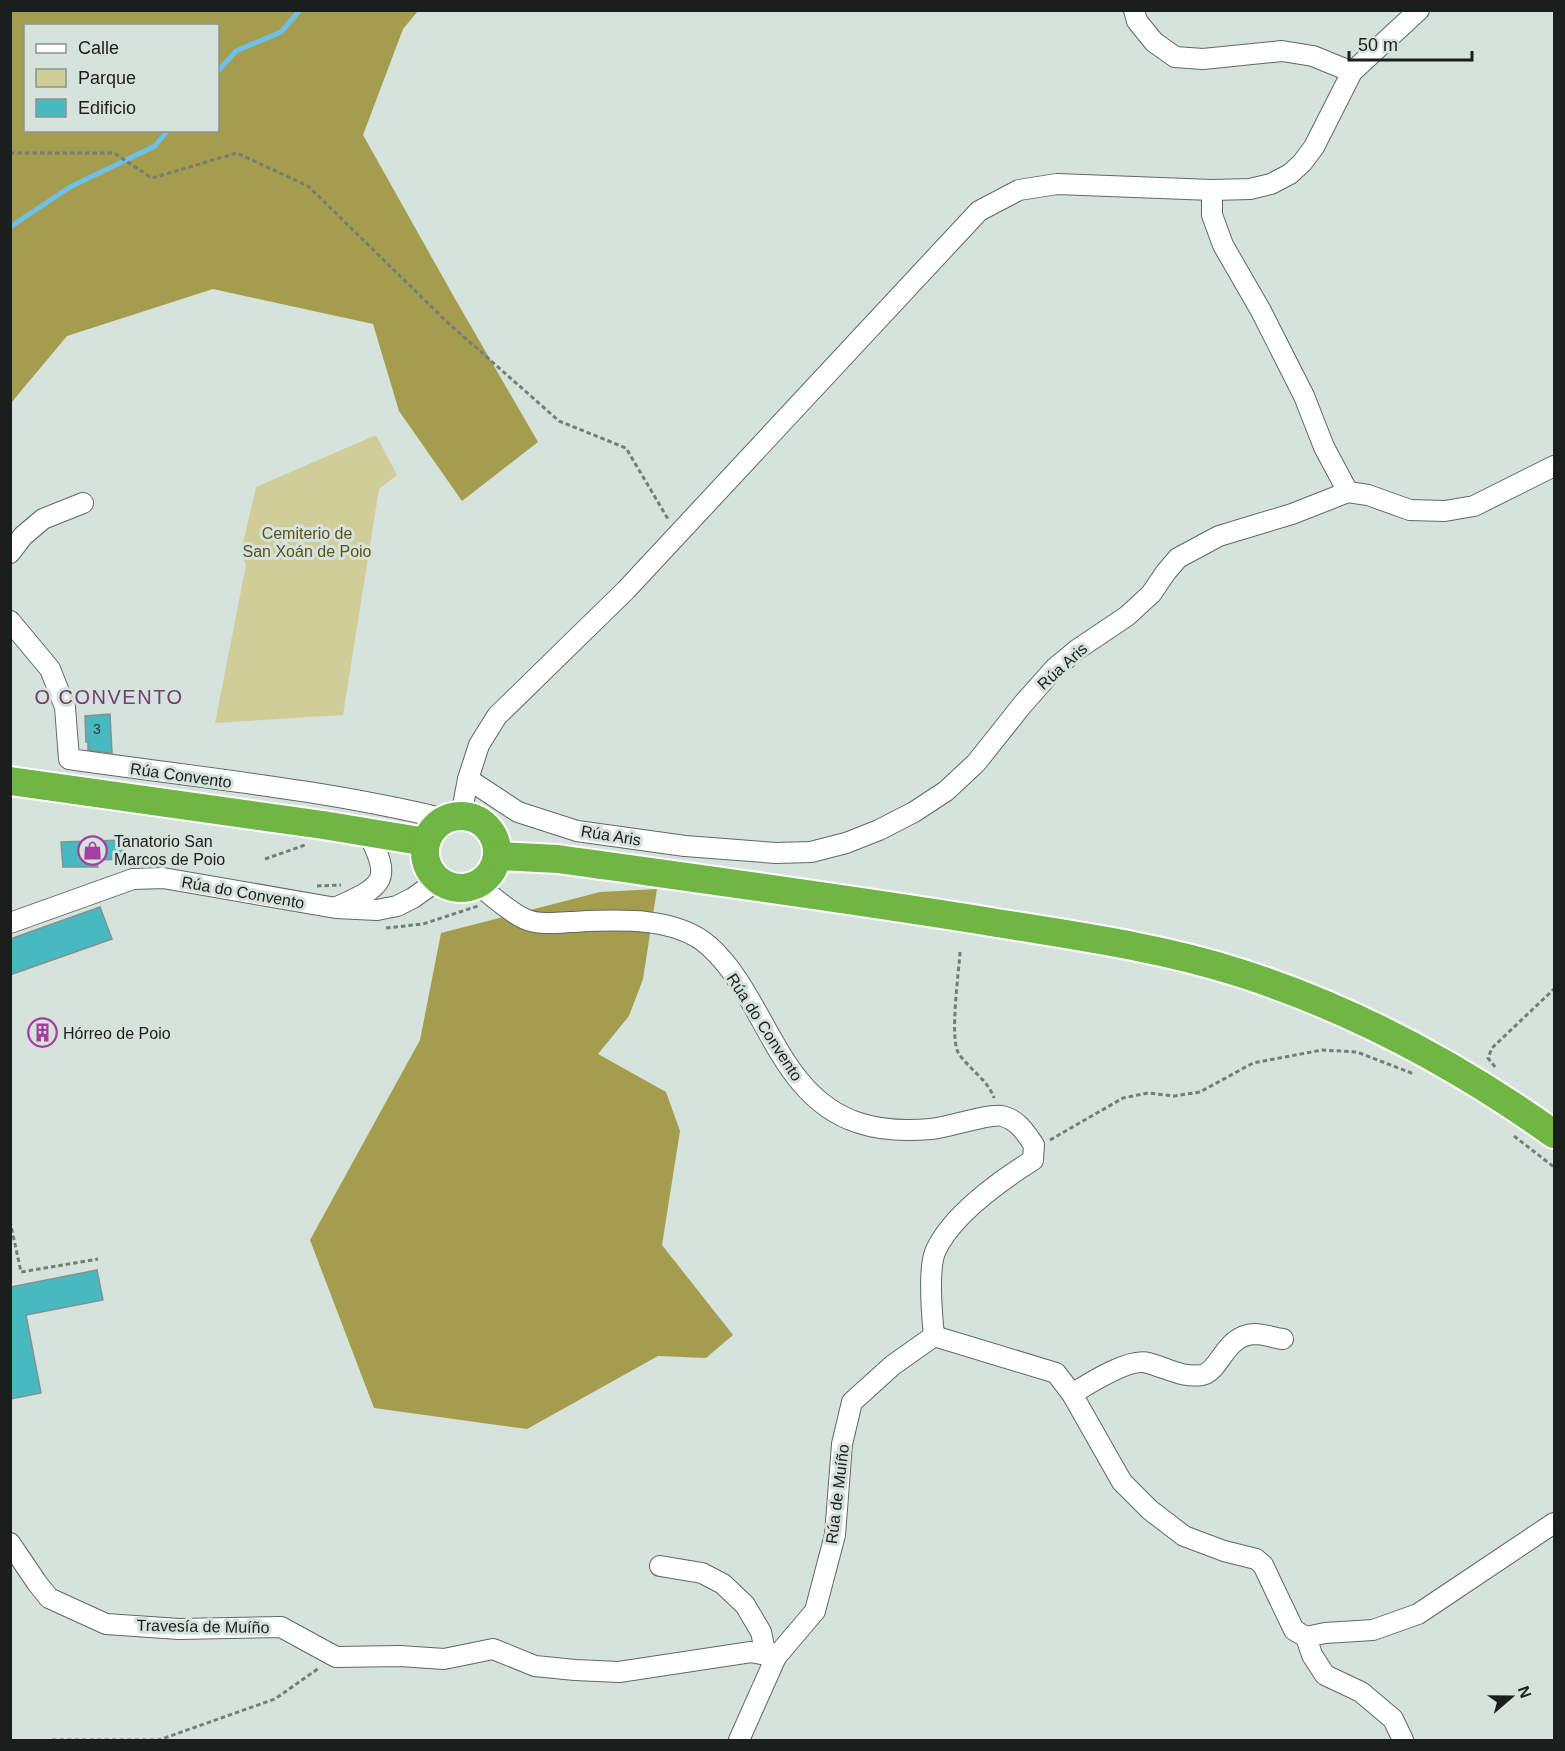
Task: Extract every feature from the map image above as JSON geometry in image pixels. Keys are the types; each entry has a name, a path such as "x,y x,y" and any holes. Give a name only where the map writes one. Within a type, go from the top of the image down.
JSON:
{"highway":[{"path":"10,781 426,842"},
{"path":"453,817 473,818 484,824 494,838 497,856 490,873 477,884 467,888 447,885 438,879 426,862 426,842 437,825 453,817"},
{"path":"497,856 558,859 949,915 1126,944 1236,972 1334,1008 1422,1049 1507,1100 1554,1134"}],"street":[{"path":"1134,10 1137,21 1154,42 1175,57 1203,59 1282,51 1312,56 1352,72"},
{"path":"453,817 478,745 497,716 626,590 979,212 1019,190 1057,184 1212,190 1250,189 1271,184 1290,174 1314,147 1352,72 1419,10"},
{"path":"1212,190 1212,215 1223,245 1288,364 1304,396 1324,447 1348,492 1368,495 1410,510 1445,511 1474,506 1554,466"},
{"name":"Rúa Aris","path":"468,779 518,812 577,831 685,846 776,853 811,852 846,843 879,830 914,812 946,791 976,763 1055,668 1078,649 1127,616 1151,594 1178,558 1220,536 1292,514 1348,492"},
{"path":"10,553 23,536 44,519 83,503"},
{"name":"Rúa Convento","path":"10,621 50,669 66,707 69,759 325,795 453,817"},
{"path":"336,908 373,890 379,879 382,868 379,854 367,832"},
{"name":"Rúa do Convento","path":"10,922 133,879 164,878 336,908 377,910 397,906 413,898 438,879"},
{"name":"Rúa do Convento","path":"477,884 526,920 543,923 628,920 676,927 709,945 735,977 801,1084 833,1112 859,1123 893,1129 931,1129 1000,1115"},
{"path":"1000,1115 1019,1124 1034,1145 1032,1160 976,1201 955,1223 935,1253 931,1293 934,1336 1056,1373 1072,1394 1122,1482 1150,1510 1184,1536 1256,1560 1263,1565 1294,1630 1306,1637 1312,1655 1324,1675 1361,1692 1393,1719 1403,1740"},
{"path":"1072,1394 1094,1379 1124,1367 1145,1362 1177,1374 1203,1375 1214,1369 1225,1350 1241,1338 1255,1334 1282,1340"},
{"name":"Rúa de Muíño","path":"739,1740 771,1656 815,1611 835,1535 842,1444 852,1401 893,1365 934,1336"},
{"path":"1306,1637 1325,1633 1373,1630 1418,1614 1554,1523"},
{"name":"Travesía de Muíño","path":"10,1543 36,1583 49,1598 106,1623 179,1629 281,1627 336,1657 400,1656 444,1659 493,1649 535,1666 619,1672 751,1652 771,1656"},
{"path":"660,1566 702,1573 723,1584 745,1605 771,1656"}],"path":[{"path":"10,153 115,154 152,178 237,153 308,186 446,321 559,421 626,448 678,535"},
{"path":"265,860 308,844"},
{"path":"315,886 343,885"},
{"path":"960,952 955,1023 958,1052 991,1089 1000,1115"},
{"path":"1488,1058 1492,1048 1554,989"},
{"path":"1034,1145 1055,1138 1123,1098 1148,1093 1174,1096 1200,1092 1253,1063 1322,1050 1357,1052 1418,1076"},
{"path":"1514,1136 1554,1167"},
{"path":"10,1221 21,1272 98,1259"},
{"path":"52,1740 159,1740 275,1699 336,1657"}],"green space":[{"name":"Cemiterio de San Xoán de Poio","path":"376,435 397,475 379,489 343,715 215,723 246,565 241,552 256,487"}],"shaded area":[{"path":"11,10 418,11 403,29 363,135 538,442 462,501 399,411 373,324 213,289 67,336 11,403"},
{"path":"657,889 643,979 629,1016 598,1054 666,1092 680,1131 662,1245 733,1335 706,1358 658,1356 527,1429 374,1408 310,1240 420,1040 441,933 600,892"}],"building":[{"path":"110,714 112,753 88,750 85,716"},
{"name":"Tanatorio San Marcos de Poio","path":"125,840 125,859 95,860 98,867 63,867 61,842"},
{"path":"100,907 112,939 10,975 10,939"},
{"path":"97,1270 103,1300 26,1315 41,1393 10,1399 10,1287"}],"waterway":[{"path":"219,70 236,51 281,32 300,10"},
{"path":"10,227 70,187 155,146 166,132"}],"place":[{"name":"Tanatorio San Marcos de Poio","path":"93,850"},
{"name":"Hórreo de Poio","path":"42,1033"}],"district":[{"name":"O CONVENTO","path":"109,697"}]}
